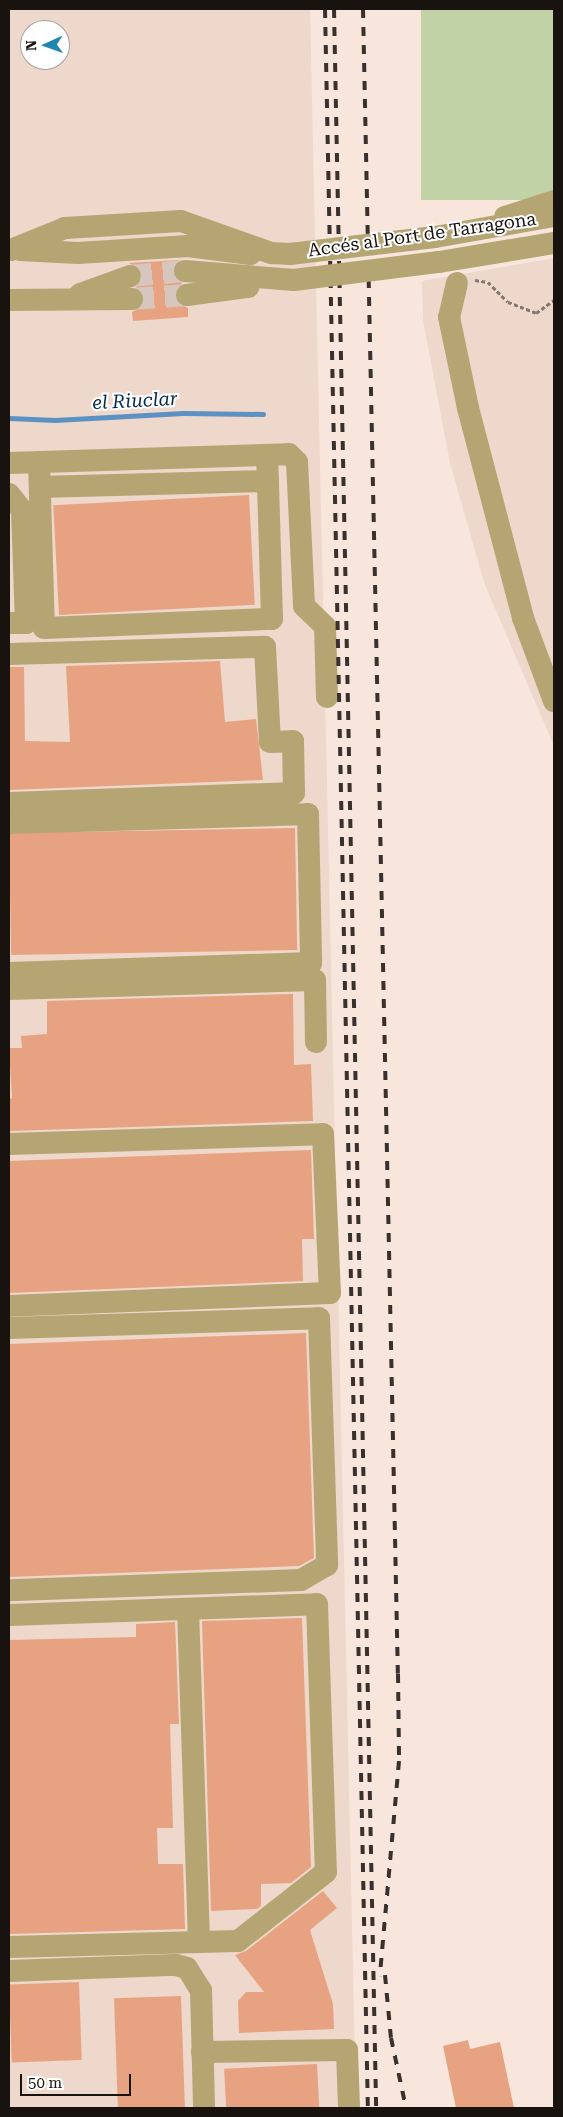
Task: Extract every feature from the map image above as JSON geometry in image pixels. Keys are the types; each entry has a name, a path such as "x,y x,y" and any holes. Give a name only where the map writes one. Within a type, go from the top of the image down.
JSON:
{"street":[{"path":"456,234 554,201"},
{"name":"Accés al Port de Tarragona","path":"10,250 65,228 181,221 272,253 290,254 456,234 554,216"},
{"name":"Accés al Port de Tarragona","path":"187,294 440,262 554,243"},
{"name":"Accés al Port de Tarragona","path":"185,271 294,280"},
{"path":"60,301 130,276"},
{"path":"457,283 451,298 449,317 468,408 523,618 554,701"},
{"path":"9,300 132,299"},
{"path":"9,463 289,454 297,462 304,606 325,626 327,697"},
{"path":"39,462 44,628 272,619 267,455"},
{"path":"40,487 268,481"},
{"path":"9,494 22,510 26,622 9,623"},
{"path":"9,654 265,647 270,742 293,741 294,793 9,803"},
{"path":"9,823 308,814 311,963 9,973"},
{"path":"9,989 315,980 316,1042"},
{"path":"9,1144 323,1134 330,1293 9,1306"},
{"path":"9,1328 319,1318 327,1565 301,1580 9,1590"},
{"path":"9,1615 317,1604 326,1872 238,1942 13,1947 14,1970 176,1965 187,1968 196,1977 201,1990 204,2108"},
{"path":"188,1609 199,1942"},
{"path":"202,2052 347,2050 348,2108"}],"path":[{"path":"457,283 467,279 488,282 508,302 536,313 554,300"}],"shaded area":[{"path":"9,9 310,9 356,2108 9,2108"},
{"path":"554,258 554,746 485,585 450,463 423,320 422,281"}],"green space":[{"path":"421,9 554,9 554,200 421,200"}],"building":[{"path":"179,260 172,270 173,277 182,283 175,290 174,297 177,303 188,308 188,317 133,321 132,312 143,306 145,298 136,287 143,279 142,271 129,263"},
{"path":"249,495 255,605 59,615 53,505"},
{"path":"220,661 225,722 256,719 263,780 9,790 9,667 24,667 25,741 70,742 66,666"},
{"path":"295,828 297,950 11,955 9,833"},
{"path":"293,994 294,1065 311,1064 313,1121 9,1131 9,1099 12,1098 9,1048 22,1048 21,1036 47,1034 47,1001"},
{"path":"311,1150 314,1239 302,1239 303,1281 9,1293 9,1161"},
{"path":"306,1333 314,1558 299,1566 9,1577 9,1344"},
{"path":"302,1618 311,1867 291,1883 261,1884 261,1906 257,1909 211,1911 202,1621"},
{"path":"175,1622 179,1724 170,1724 173,1828 157,1828 158,1864 183,1864 185,1929 9,1934 9,1640 136,1637 136,1624"},
{"path":"323,1891 337,1908 310,1930 333,2004 334,2029 239,2033 238,2001 246,1992 264,1992 235,1955 246,1951"},
{"path":"79,1982 82,2060 12,2062 9,1984"},
{"path":"181,1996 185,2108 118,2108 114,1998"},
{"path":"468,2040 470,2049 500,2042 514,2108 456,2108 443,2046"},
{"path":"317,2064 319,2108 226,2108 224,2069"}],"waterway":[{"name":"el Riuclar","path":"9,418 55,420 183,413 263,414"}],"tunnel":[{"path":"130,276 185,271"},
{"path":"132,299 187,295"}],"railway":[{"path":"325,9 368,2108"},
{"path":"334,9 376,2108"},
{"path":"363,9 399,1761 380,1976"},
{"path":"385,1975 391,2038 406,2108"}]}
